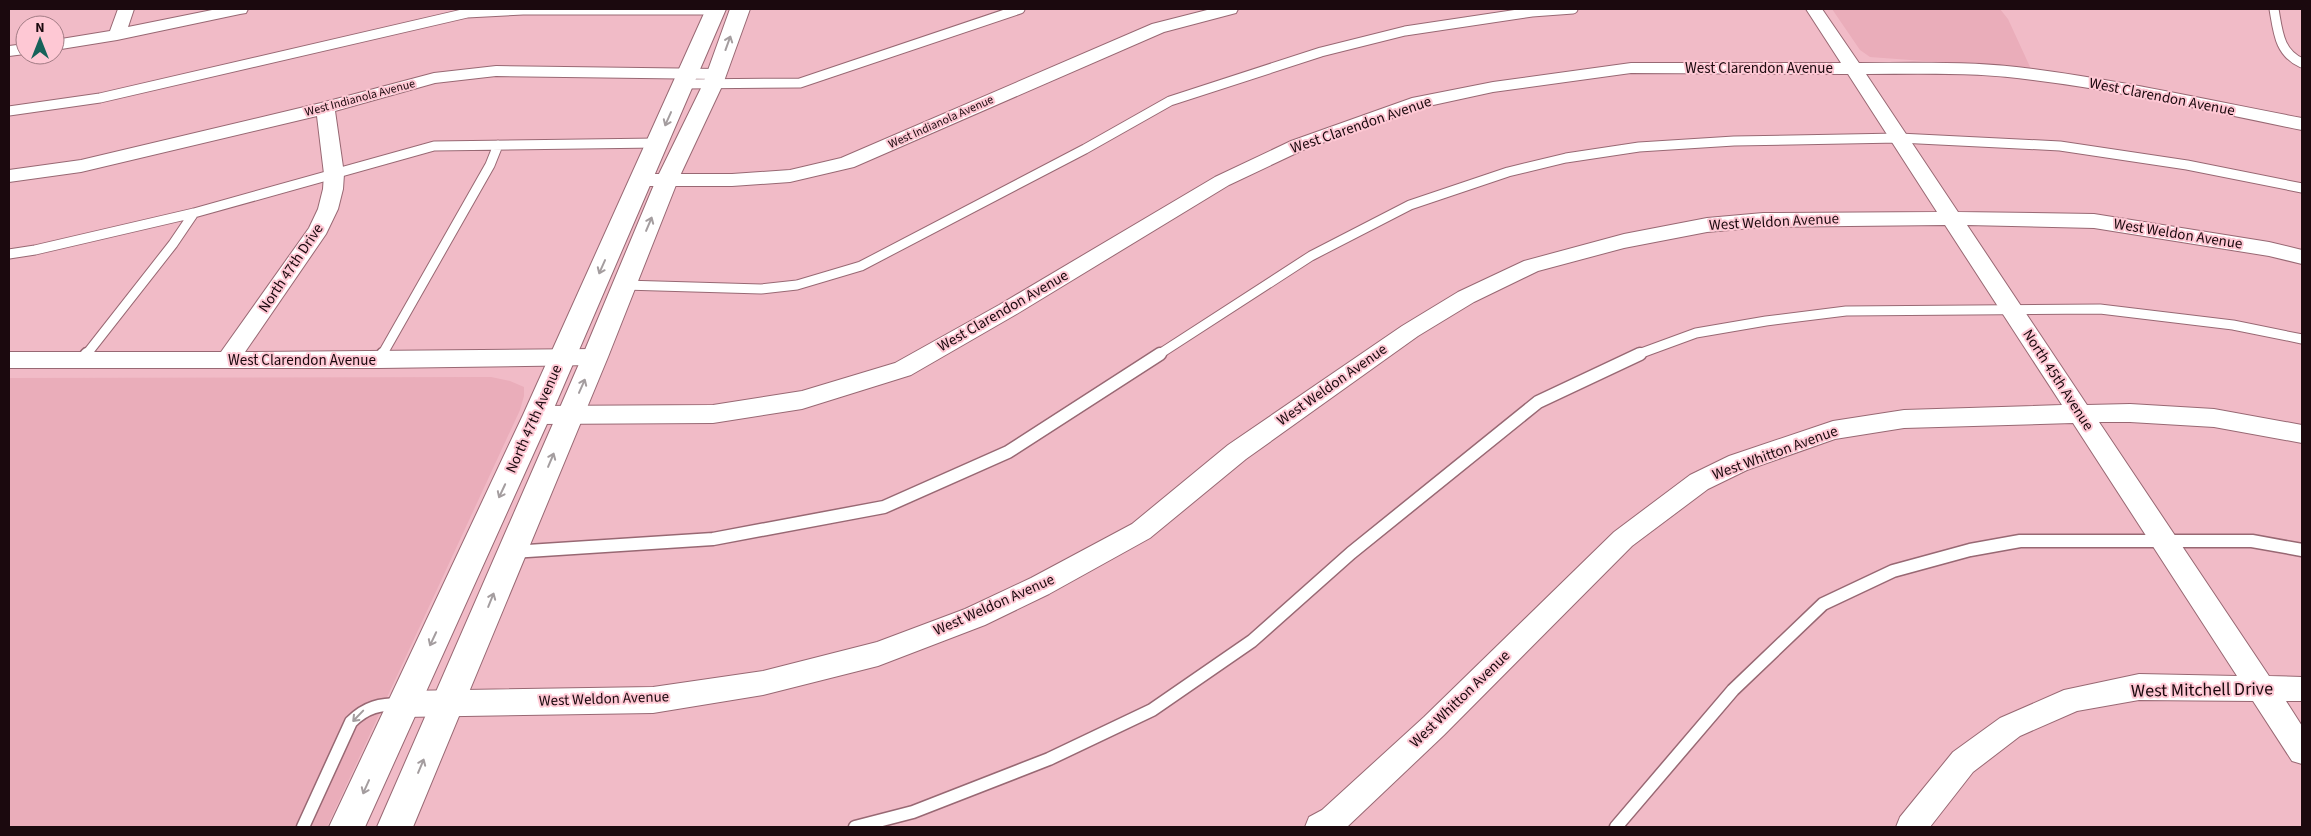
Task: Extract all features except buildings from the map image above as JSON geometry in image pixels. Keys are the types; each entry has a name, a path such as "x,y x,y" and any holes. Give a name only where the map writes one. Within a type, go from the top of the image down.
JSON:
{"street":[{"path":"117,36 126,9"},
{"path":"65,44 117,36 240,9"},
{"name":"North 47th Avenue","path":"395,827 595,357 667,180 715,79 740,9"},
{"name":"West Indianola Avenue","path":"641,180 732,180 790,176 847,163 1158,28 1230,9"},
{"name":"North 45th Avenue","path":"1814,9 2302,752"},
{"name":"North 47th Avenue","path":"348,827 537,415 715,10"},
{"name":"West Clarendon Avenue","path":"537,415 713,414 802,400 904,369 1007,310 1222,181 1298,145 1419,102 1493,87 1631,68 1970,69 2032,74 2102,85 2302,124"},
{"name":"West Indianola Avenue","path":"9,176 81,166 325,108 434,78 496,71 715,79"},
{"name":"North 47th Drive","path":"228,359 319,229 330,206 334,174 325,108"},
{"name":"West Weldon Avenue","path":"403,704 653,700 763,683 878,654 976,617 1040,586 1141,531 1237,452 1410,331 1466,297 1531,266 1624,242 1707,225 1763,220 1950,217 2094,221 2260,248 2302,257"},
{"name":"West Clarendon Avenue","path":"9,360 379,360 595,357"},
{"name":"West Whitton Avenue","path":"1320,827 1332,820 1434,726 1623,539 1698,482 1738,463 1833,430 1904,419 2130,413 2214,418 2302,434"},
{"name":"West Mitchell Drive","path":"1911,827 1962,762 2010,727 2074,699 2139,687 2302,689"}],"lane":[{"path":"715,79 800,83 1020,9"},
{"path":"624,285 761,289 797,285 861,266 1085,149 1170,101 1320,52 1405,31 1532,12 1574,9"},
{"path":"2274,9 2283,50 2288,57 2302,63"},
{"path":"9,111 100,98 467,13 523,10 715,10"},
{"path":"511,553 713,540 884,507 1008,452 1311,256 1410,205 1508,172 1566,158 1639,147 1734,140 1899,138 2060,146 2187,165 2302,188"},
{"path":"9,254 35,250 194,213 434,146 657,143"},
{"path":"379,360 490,165 498,145"},
{"path":"82,360 173,244 194,213"},
{"path":"855,827 913,812 1049,759 1152,710 1252,641 1359,547 1538,402 1625,359 1696,333 1766,321 1846,311 2100,309 2234,325 2302,339"},
{"path":"1616,827 1733,690 1823,604 1893,571 1970,550 2020,541 2252,541 2302,550"},
{"path":"303,827 351,722 363,710 378,704 403,704"}],"shaded area":[{"path":"1832,9 2000,9 2008,19 2031,69 1870,57 1860,50"},
{"path":"491,377 510,381 524,387 524,396 520,410 327,827 9,827 9,378"}]}
